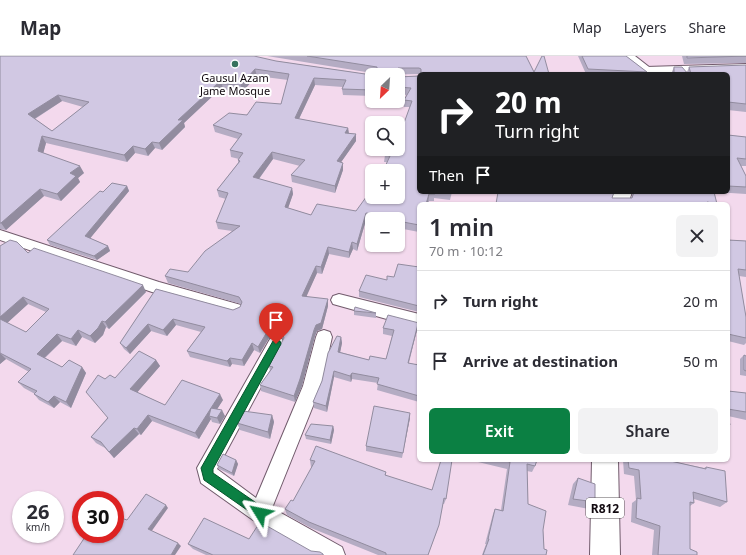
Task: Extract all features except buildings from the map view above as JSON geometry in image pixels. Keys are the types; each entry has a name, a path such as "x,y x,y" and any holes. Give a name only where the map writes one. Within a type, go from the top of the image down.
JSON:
{"main road":[{"path":"626,56 648,72"},
{"name":"R812","path":"605,462 605,555"}],"street":[{"path":"648,72 745,67 740,56"},
{"path":"0,235 158,288 235,309"},
{"path":"339,300 417,320"},
{"path":"260,513 312,386 324,338"},
{"path":"276,344 207,468 208,476 260,513 334,555"}],"place":[{"name":"Gausul Azam Jame Mosque","path":"235,64"}],"route":[{"path":"260,513 208,476 207,468 276,344"}]}
